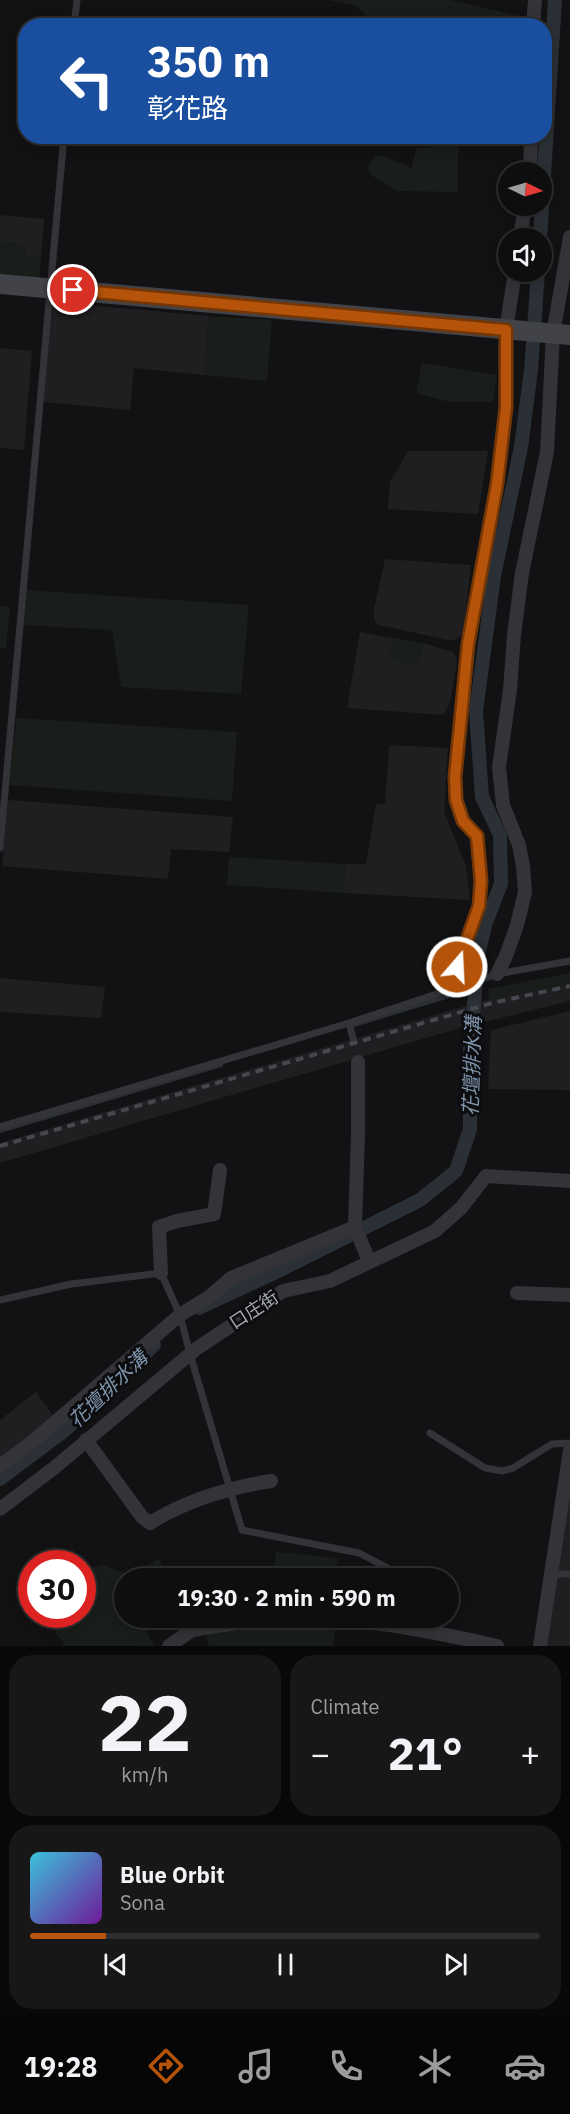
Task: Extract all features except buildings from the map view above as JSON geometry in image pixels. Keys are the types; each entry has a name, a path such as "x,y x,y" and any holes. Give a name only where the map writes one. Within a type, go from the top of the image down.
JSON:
{"street":[{"path":"534,18 535,0"},
{"path":"530,162 531,144"},
{"path":"494,975 506,956 525,892 519,844 503,805 499,767 510,690 522,573 547,452 556,334 570,237"},
{"path":"459,986 457,967 479,906 481,881 477,836 463,821 456,800 455,777 468,644 497,484 505,418 515,282"},
{"path":"0,284 556,334"},
{"path":"358,1062 356,1229 367,1258"},
{"path":"161,1273 159,1227 214,1214 220,1170"},
{"name":"口庄街","path":"0,1509 190,1354 283,1291 330,1281 367,1258 435,1231 461,1208 486,1176 570,1181"},
{"path":"0,1466 32,1442 180,1315 209,1298 231,1278 356,1229"},
{"path":"517,1293 570,1294"},
{"path":"86,1440 142,1517 150,1523 170,1510 229,1488 271,1481"},
{"path":"540,1646 570,1450"},
{"path":"169,1646 192,1630 205,1628"},
{"path":"415,1628 497,1646"}],"lane":[{"path":"75,18 76,0"},
{"path":"0,848 63,144"},
{"path":"0,1127 349,1023 494,975 570,961"},
{"path":"349,1023 354,1042"},
{"path":"0,1299 71,1284 161,1273 180,1315 242,1530 282,1536 358,1553 387,1568"},
{"path":"430,1433 485,1468 502,1471 513,1468 552,1444 570,1443"},
{"path":"550,1574 570,1574"}],"shaded area":[{"path":"329,0 450,0 528,18 370,18 354,5"},
{"path":"458,144 458,192 397,191 371,175 368,167 377,155 411,168 417,148"},
{"path":"0,215 44,219 41,258 24,256 25,245 0,242"},
{"path":"0,242 25,245 24,256 41,258 39,283 0,284"},
{"path":"53,302 209,316 204,375 134,368 130,410 43,402"},
{"path":"209,316 272,320 267,381 204,375"},
{"path":"0,348 32,351 24,450 0,448"},
{"path":"422,363 497,375 493,402 450,402 416,393"},
{"path":"408,451 488,451 478,514 388,509 390,482"},
{"path":"385,559 471,565 463,634 453,641 378,625 374,619 374,609"},
{"path":"26,590 249,605 241,694 121,687 112,630 23,625"},
{"path":"0,606 10,607 6,648 0,648"},
{"path":"360,632 393,638 389,658 417,664 423,643 453,652 457,661 451,698 444,715 347,708"},
{"path":"393,638 423,643 417,665 388,659"},
{"path":"17,718 237,732 232,801 9,785"},
{"path":"389,745 448,748 444,812 466,866 470,900 343,893 345,864 366,864 376,804 385,804"},
{"path":"8,800 233,817 229,852 171,849 168,879 2,866"},
{"path":"229,857 345,864 343,893 227,885"},
{"path":"570,973 570,984 489,999 488,989"},
{"path":"0,978 105,987 101,1018 0,1012"},
{"path":"570,984 570,1001 453,1030 0,1163 0,1143 489,999"},
{"path":"570,1011 570,1090 488,1089 491,1030"},
{"path":"36,1392 54,1417 0,1461 0,1420"},
{"path":"570,1468 570,1646 539,1646"},
{"path":"276,1552 338,1558 337,1568 274,1568"},
{"path":"158,1559 163,1568 143,1568"},
{"path":"102,1565 114,1569 114,1628 145,1628 154,1646 62,1646 65,1644 55,1632 59,1628 96,1628 96,1567"},
{"path":"206,1628 335,1628 333,1646 209,1646"}],"waterway":[{"name":"花壇排水溝","path":"552,48 555,0"},
{"name":"花壇排水溝","path":"541,228 546,144"},
{"name":"花壇排水溝","path":"199,1308 420,1200 456,1171 470,1129 470,1052 478,956 485,925 501,884 500,835 482,797 476,711 494,576 521,447 531,370 537,282"},
{"path":"354,1025 475,988"},
{"path":"0,1131 221,1065"},
{"name":"花壇排水溝","path":"0,1479 64,1431 154,1345"}],"railway":[{"path":"0,1146 492,1003 570,986"}],"route":[{"path":"73,290 506,330 506,407 497,484 468,644 455,777 456,800 463,821 477,836 481,881 479,906 457,967"}]}
